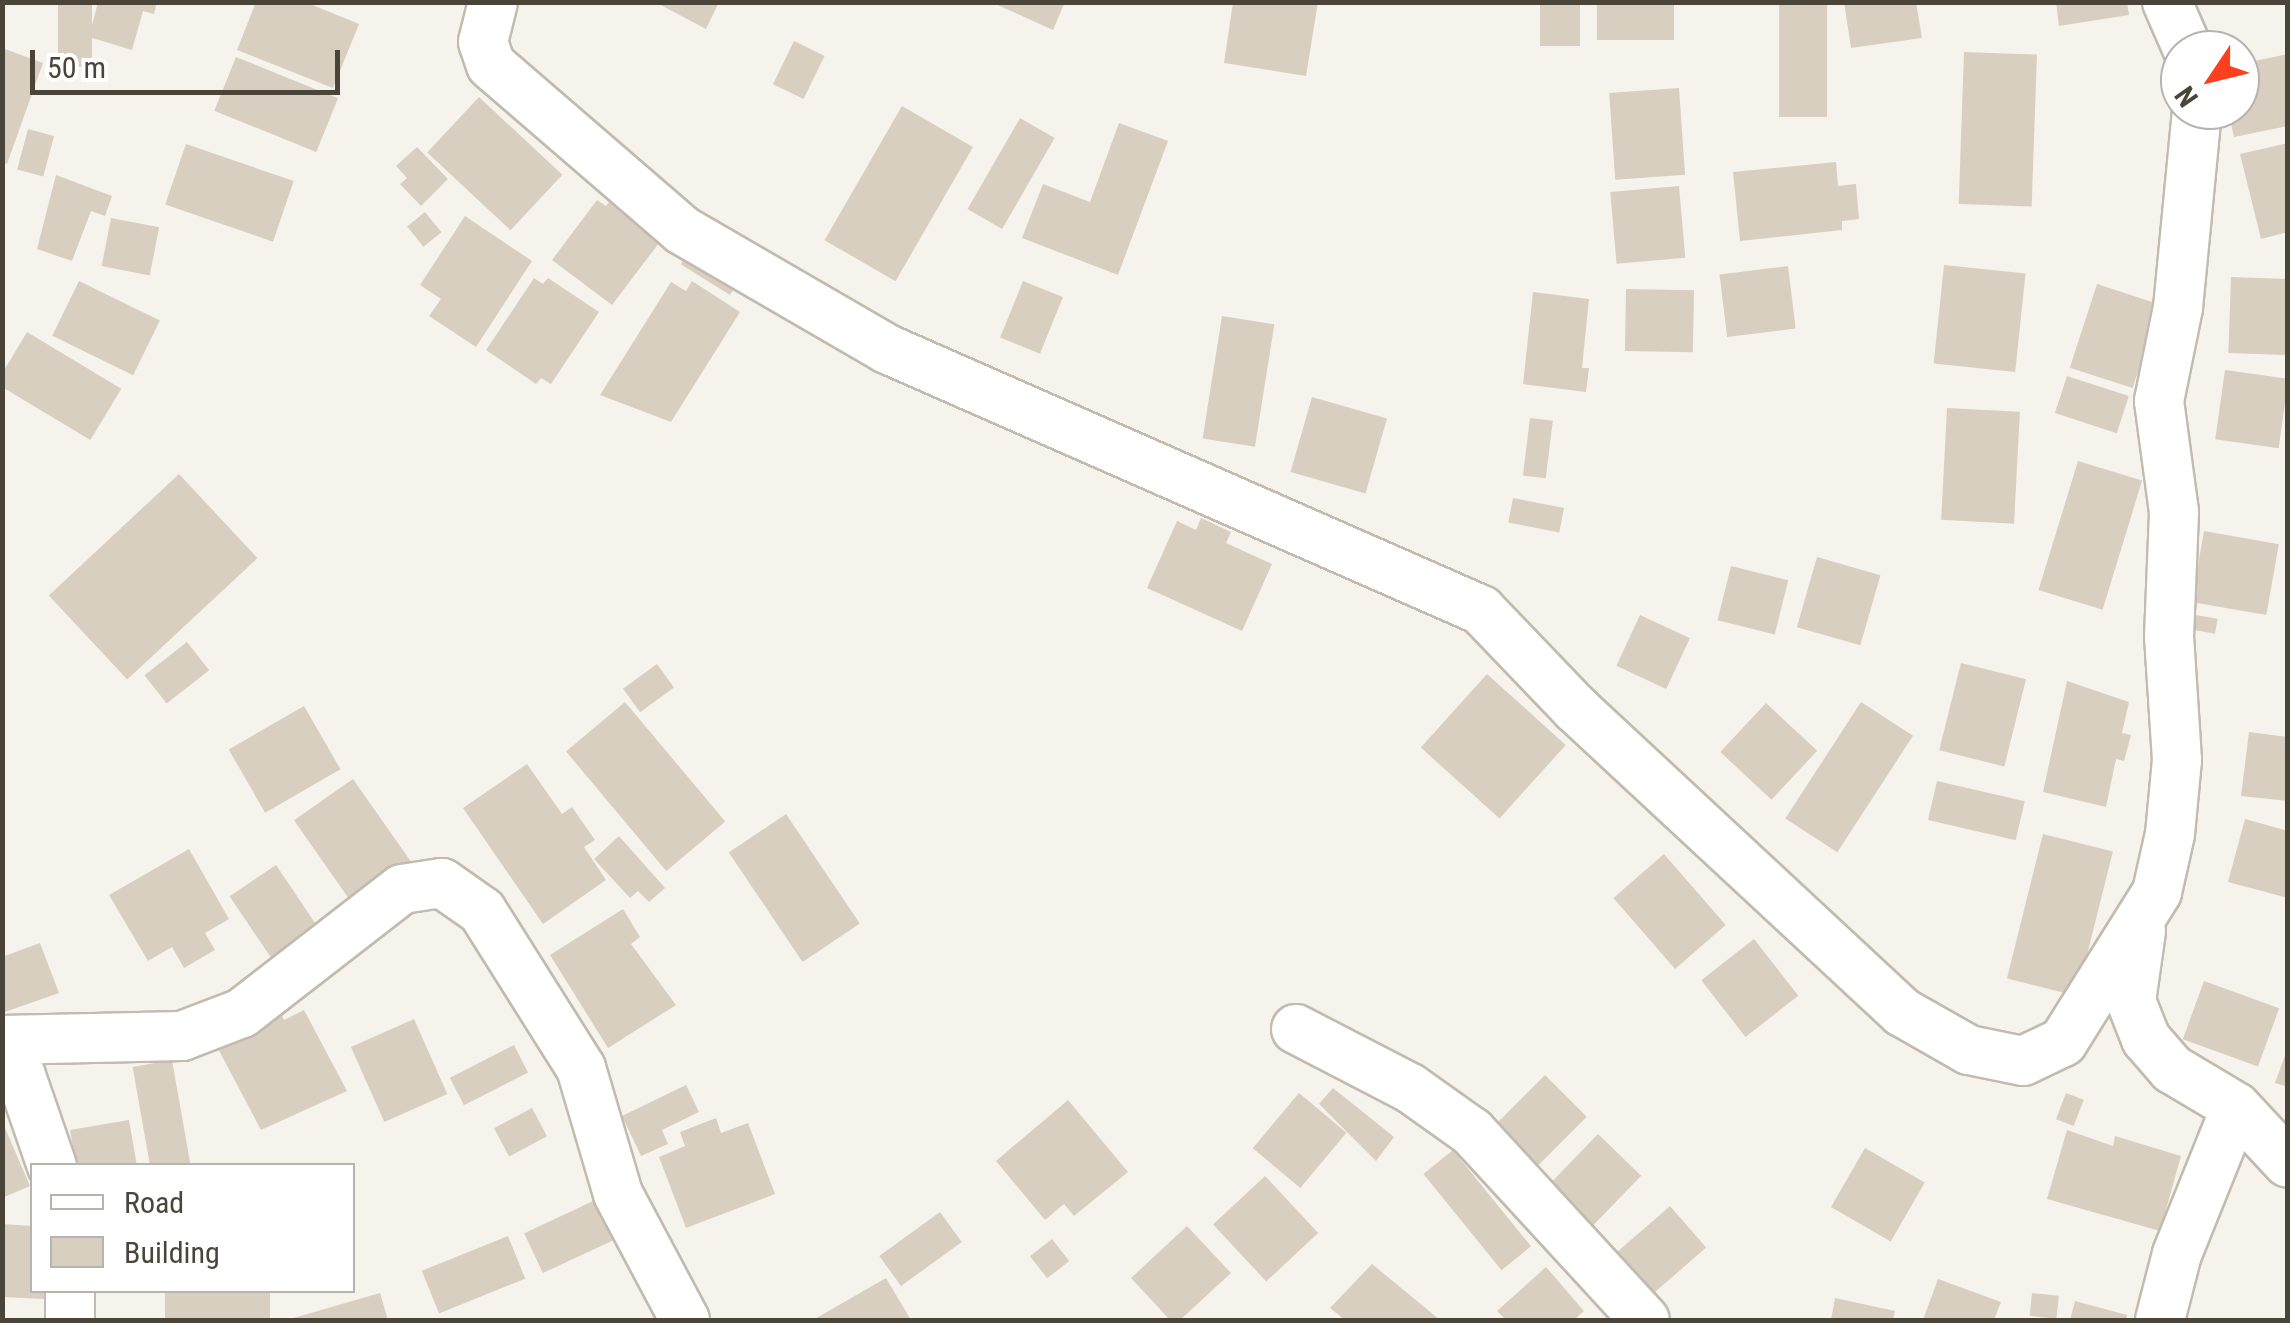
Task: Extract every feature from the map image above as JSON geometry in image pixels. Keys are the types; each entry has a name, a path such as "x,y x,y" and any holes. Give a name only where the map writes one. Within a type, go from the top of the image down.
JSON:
{"street":[{"path":"493,2 482,42 491,65 682,230 887,349 1482,610 1576,710 1902,1012 1968,1050 2023,1062 2063,1042 2157,892 2170,834 2177,760 2168,636 2174,512 2159,400 2178,308 2195,130"},
{"path":"2167,2 2179,30"},
{"path":"2,1040 182,1036 242,1013 402,889 442,883 482,912 581,1068 618,1194 685,1320"},
{"path":"2144,912 2131,1001 2146,1039 2172,1070 2236,1107 2288,1163"},
{"path":"1296,1029 1410,1088 1472,1132 1645,1320"},
{"path":"2,1060 21,1076 51,1163"},
{"path":"2160,1320 2177,1254 2236,1107"},
{"path":"70,1293 70,1320"}],"building":[{"path":"98,2 157,2 154,14 143,11 132,50 89,37"},
{"path":"256,2 305,2 359,24 333,88 237,50"},
{"path":"655,2 719,2 706,29"},
{"path":"991,2 1065,2 1053,30"},
{"path":"1233,2 1318,2 1306,76 1224,63"},
{"path":"1540,2 1580,2 1580,46 1540,46"},
{"path":"1597,2 1674,2 1674,40 1597,40"},
{"path":"1779,2 1827,2 1827,117 1779,117"},
{"path":"1844,2 1916,2 1922,38 1851,48"},
{"path":"2056,2 2127,2 2129,15 2059,26"},
{"path":"58,3 92,3 92,67 58,67"},
{"path":"794,41 825,56 804,99 773,84"},
{"path":"2,48 43,63 7,164 2,162"},
{"path":"1964,52 2037,55 2032,206 1959,204"},
{"path":"2288,54 2288,126 2234,137 2232,130 2260,130 2260,60"},
{"path":"236,57 338,98 316,152 214,111"},
{"path":"1679,88 1685,175 1615,180 1609,93"},
{"path":"479,97 562,175 511,230 427,153"},
{"path":"902,106 973,147 896,281 824,240"},
{"path":"1020,118 1055,138 1002,229 968,209"},
{"path":"1119,123 1168,141 1118,275 1022,238 1043,184 1090,202"},
{"path":"28,129 54,136 43,177 17,170"},
{"path":"2288,143 2288,232 2261,239 2240,154"},
{"path":"186,144 294,181 273,242 165,205"},
{"path":"417,147 448,179 421,206 400,184 407,178 396,166"},
{"path":"1836,162 1838,186 1856,184 1859,219 1842,221 1842,230 1740,241 1733,172"},
{"path":"56,175 112,196 105,216 91,211 72,261 37,249"},
{"path":"1679,186 1685,258 1617,264 1610,192"},
{"path":"597,200 606,206 611,200 662,239 612,305 552,260"},
{"path":"425,212 441,232 423,247 407,226"},
{"path":"465,216 532,261 476,347 429,316 441,299 420,285"},
{"path":"111,218 159,227 150,275 102,266"},
{"path":"694,243 743,274 730,295 681,264"},
{"path":"1944,265 2026,274 2015,372 1934,363"},
{"path":"1788,266 1796,329 1727,337 1720,274"},
{"path":"2231,277 2288,279 2285,355 2228,353"},
{"path":"534,278 543,284 548,278 599,312 551,384 541,378 536,384 486,350"},
{"path":"79,281 160,320 133,375 52,336"},
{"path":"692,281 740,312 671,422 600,395 671,282 686,291"},
{"path":"1023,281 1063,297 1040,354 1000,338"},
{"path":"2097,284 2160,304 2133,388 2070,368"},
{"path":"1626,289 1694,290 1693,352 1625,351"},
{"path":"1533,292 1589,299 1582,368 1589,368 1586,392 1523,384"},
{"path":"1222,316 1274,324 1255,447 1203,438"},
{"path":"27,332 121,389 90,440 2,387 2,374"},
{"path":"2225,370 2288,379 2279,448 2215,439"},
{"path":"2067,376 2129,396 2117,433 2055,413"},
{"path":"1312,397 1387,418 1365,493 1291,472"},
{"path":"1947,408 2020,412 2014,524 1941,520"},
{"path":"1530,418 1553,421 1546,478 1523,476"},
{"path":"2078,461 2142,481 2103,610 2039,590"},
{"path":"179,474 257,558 127,680 49,595"},
{"path":"1513,498 1564,508 1559,532 1508,523"},
{"path":"1201,518 1231,532 1226,543 1272,564 1242,631 1147,588 1177,521 1196,530"},
{"path":"2204,531 2279,544 2266,615 2191,602"},
{"path":"1817,557 1880,575 1860,645 1797,627"},
{"path":"1731,566 1788,580 1775,635 1717,620"},
{"path":"2190,614 2218,619 2215,634 2187,629"},
{"path":"1640,615 1690,638 1666,689 1616,666"},
{"path":"187,642 209,670 167,704 144,675"},
{"path":"1961,663 2026,679 2004,767 1939,750"},
{"path":"657,664 674,687 640,712 623,689"},
{"path":"1487,674 1566,745 1500,818 1421,748"},
{"path":"2067,681 2129,702 2122,733 2131,735 2124,761 2116,759 2106,807 2043,792"},
{"path":"625,702 725,822 666,871 566,751"},
{"path":"1861,702 1913,736 1837,852 1785,819"},
{"path":"1766,703 1817,751 1772,800 1720,752"},
{"path":"304,706 340,769 265,813 229,750"},
{"path":"2249,732 2288,737 2288,801 2241,796"},
{"path":"527,764 562,814 572,807 595,840 584,847 606,880 543,924 463,808"},
{"path":"353,779 416,869 357,910 294,820"},
{"path":"1937,781 2025,801 2016,840 1928,820"},
{"path":"786,814 860,923 803,962 729,853"},
{"path":"2245,819 2288,831 2288,898 2228,882"},
{"path":"2043,834 2113,851 2077,996 2007,979"},
{"path":"619,836 665,888 649,902 638,891 630,898 594,859"},
{"path":"189,849 229,919 205,933 215,950 184,968 172,947 148,961 109,895"},
{"path":"1664,854 1726,925 1675,969 1613,898"},
{"path":"276,865 318,928 272,959 230,896"},
{"path":"623,909 640,937 631,944 676,1005 608,1048 550,955"},
{"path":"1754,939 1798,996 1746,1037 1701,980"},
{"path":"40,943 59,993 2,1013 2,957"},
{"path":"2204,981 2279,1008 2258,1067 2183,1039"},
{"path":"279,1010 284,1020 304,1010 347,1091 261,1130 215,1043"},
{"path":"414,1019 447,1094 384,1122 351,1047"},
{"path":"514,1045 528,1073 464,1105 450,1078"},
{"path":"2288,1047 2288,1087 2275,1083"},
{"path":"172,1060 190,1163 150,1163 133,1067"},
{"path":"1545,1075 1587,1117 1536,1168 1494,1126"},
{"path":"686,1085 699,1112 662,1130 668,1144 641,1156 622,1116"},
{"path":"1333,1088 1394,1137 1376,1161 1319,1104"},
{"path":"1299,1093 1346,1133 1300,1188 1253,1148"},
{"path":"2066,1093 2084,1100 2074,1126 2056,1119"},
{"path":"1068,1100 1128,1172 1074,1216 1064,1204 1045,1220 996,1161"},
{"path":"532,1108 547,1136 509,1156 494,1128"},
{"path":"716,1118 721,1133 748,1123 775,1194 686,1228 659,1157 685,1146 680,1132"},
{"path":"129,1120 136,1163 76,1163 70,1130"},
{"path":"2,1121 30,1186 2,1198"},
{"path":"2067,1130 2113,1146 2115,1136 2181,1156 2160,1231 2047,1199"},
{"path":"1598,1134 1641,1176 1592,1227 1549,1185"},
{"path":"1865,1148 1925,1182 1891,1241 1831,1207"},
{"path":"1453,1150 1531,1246 1502,1270 1423,1174"},
{"path":"1265,1176 1318,1233 1266,1281 1213,1224"},
{"path":"604,1196 623,1236 543,1273 524,1233"},
{"path":"1670,1206 1706,1248 1652,1295 1616,1253"},
{"path":"940,1212 962,1242 901,1286 879,1256"},
{"path":"2,1224 30,1226 30,1293 44,1293 44,1299 2,1297"},
{"path":"1187,1226 1231,1273 1180,1320 1170,1320 1131,1278"},
{"path":"508,1236 525,1279 439,1313 422,1271"},
{"path":"1052,1239 1069,1261 1047,1278 1030,1256"},
{"path":"1372,1264 1440,1320 1345,1320 1330,1308"},
{"path":"1546,1267 1584,1311 1574,1320 1506,1320 1497,1311"},
{"path":"886,1278 911,1320 813,1320"},
{"path":"1938,1279 2001,1302 1994,1320 1923,1320"},
{"path":"165,1293 270,1293 270,1320 165,1320"},
{"path":"380,1293 388,1320 290,1319"},
{"path":"2032,1293 2059,1296 2056,1319 2030,1316"},
{"path":"1835,1298 1895,1311 1893,1320 1831,1320"},
{"path":"2075,1301 2127,1315 2126,1320 2070,1320"}]}
